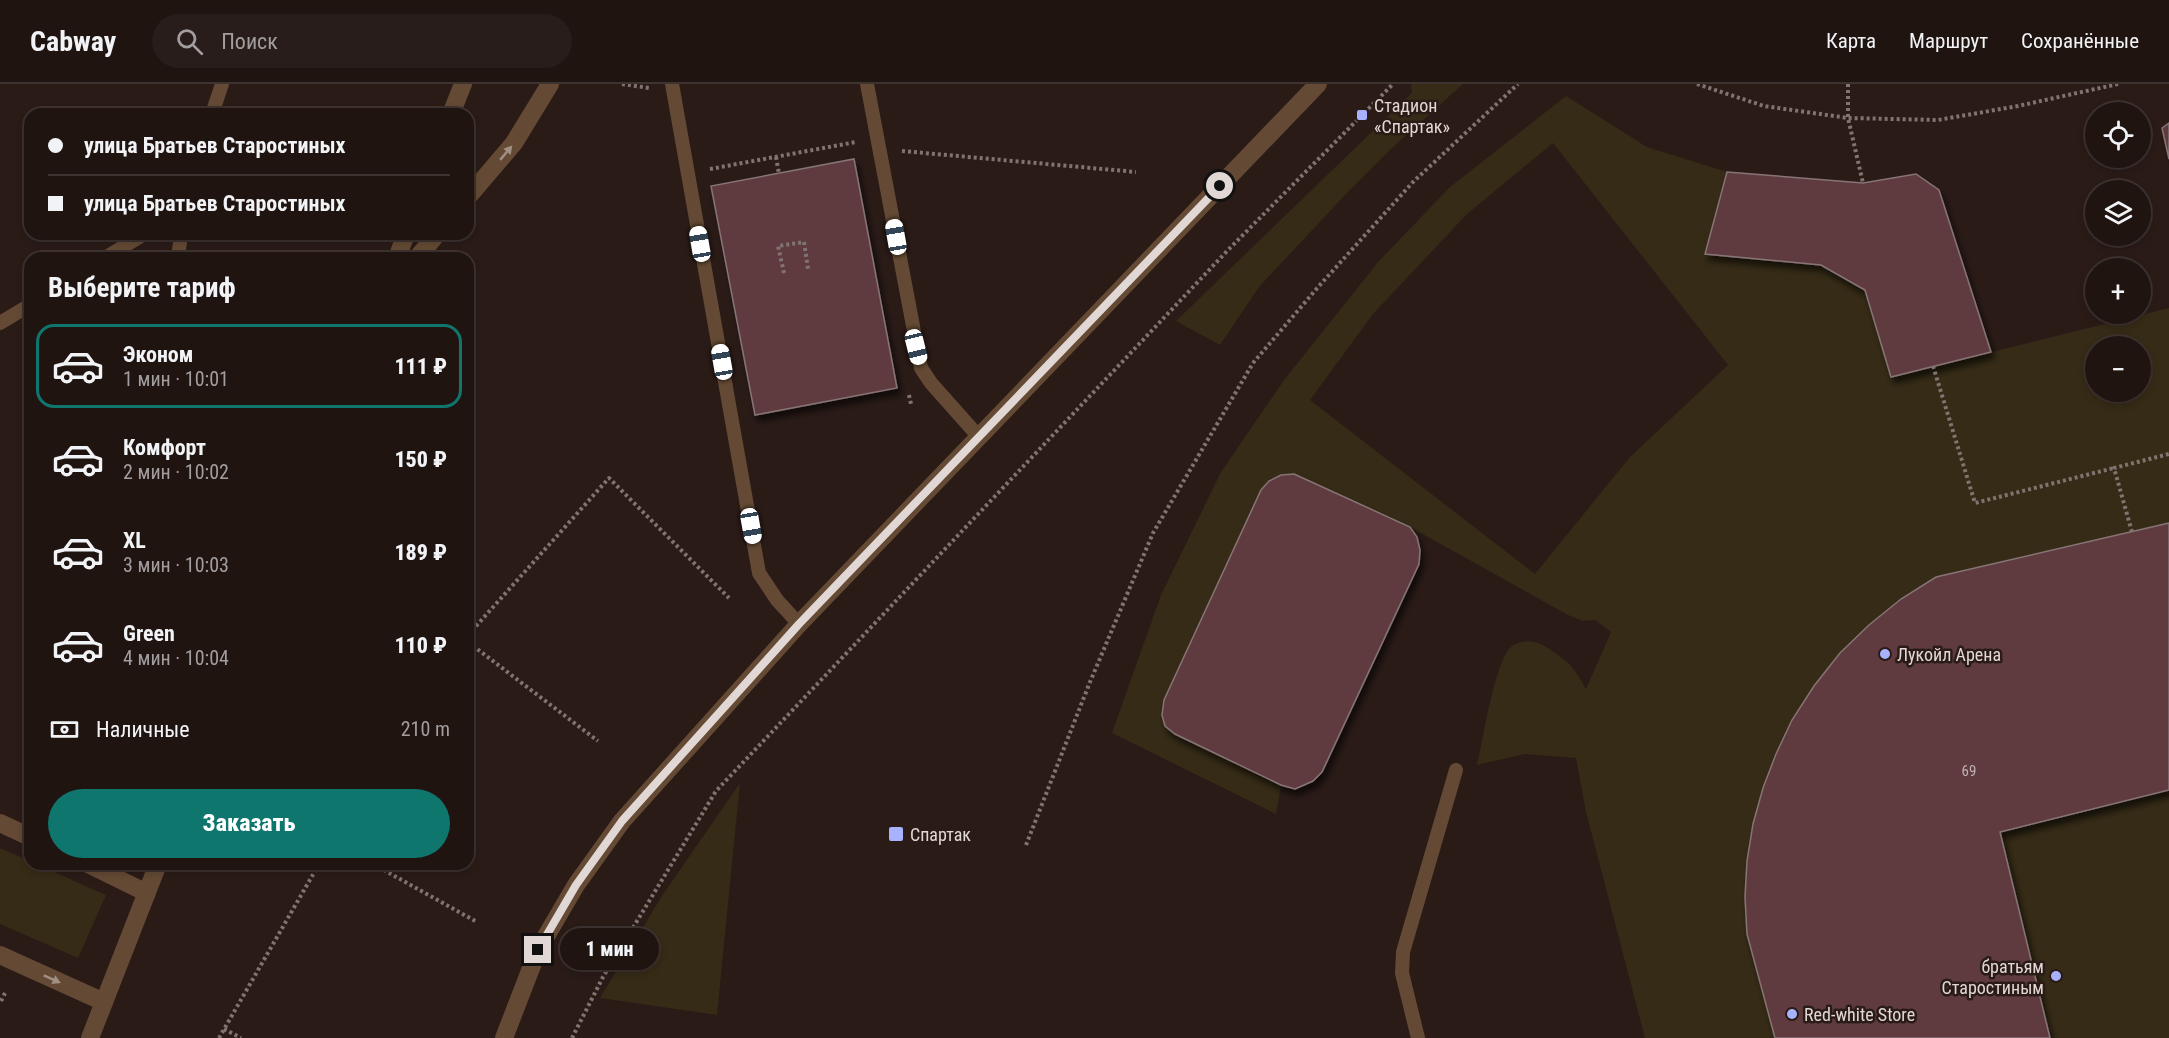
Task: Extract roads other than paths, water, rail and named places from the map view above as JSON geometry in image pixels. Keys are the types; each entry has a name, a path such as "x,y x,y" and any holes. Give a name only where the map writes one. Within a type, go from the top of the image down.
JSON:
{"street":[{"path":"453,108 463,84"},
{"path":"474,190 514,143 550,84"},
{"path":"1301,102 1305,84"},
{"path":"504,1038 538,950 576,885 622,821 799,624 1318,84"},
{"path":"422,252 432,240"},
{"path":"0,823 24,834"},
{"path":"100,870 147,893"},
{"path":"90,1038 156,870"},
{"path":"0,955 104,1002"}],"lane":[{"path":"214,108 222,84"},
{"path":"672,84 759,573 777,600 799,624"},
{"path":"867,84 921,368 931,383 979,437"},
{"path":"115,252 134,240"},
{"path":"0,323 24,309"},
{"path":"1418,1038 1402,973 1403,952 1456,770"}],"place":[{"name":"Стадион «Спартак»","path":"1362,115"},
{"name":"Лукойл Арена","path":"1885,654"},
{"name":"Спартак","path":"896,834"},
{"name":"братьям Старостиным","path":"2056,976"},
{"name":"Red-white Store","path":"1792,1014"}]}
